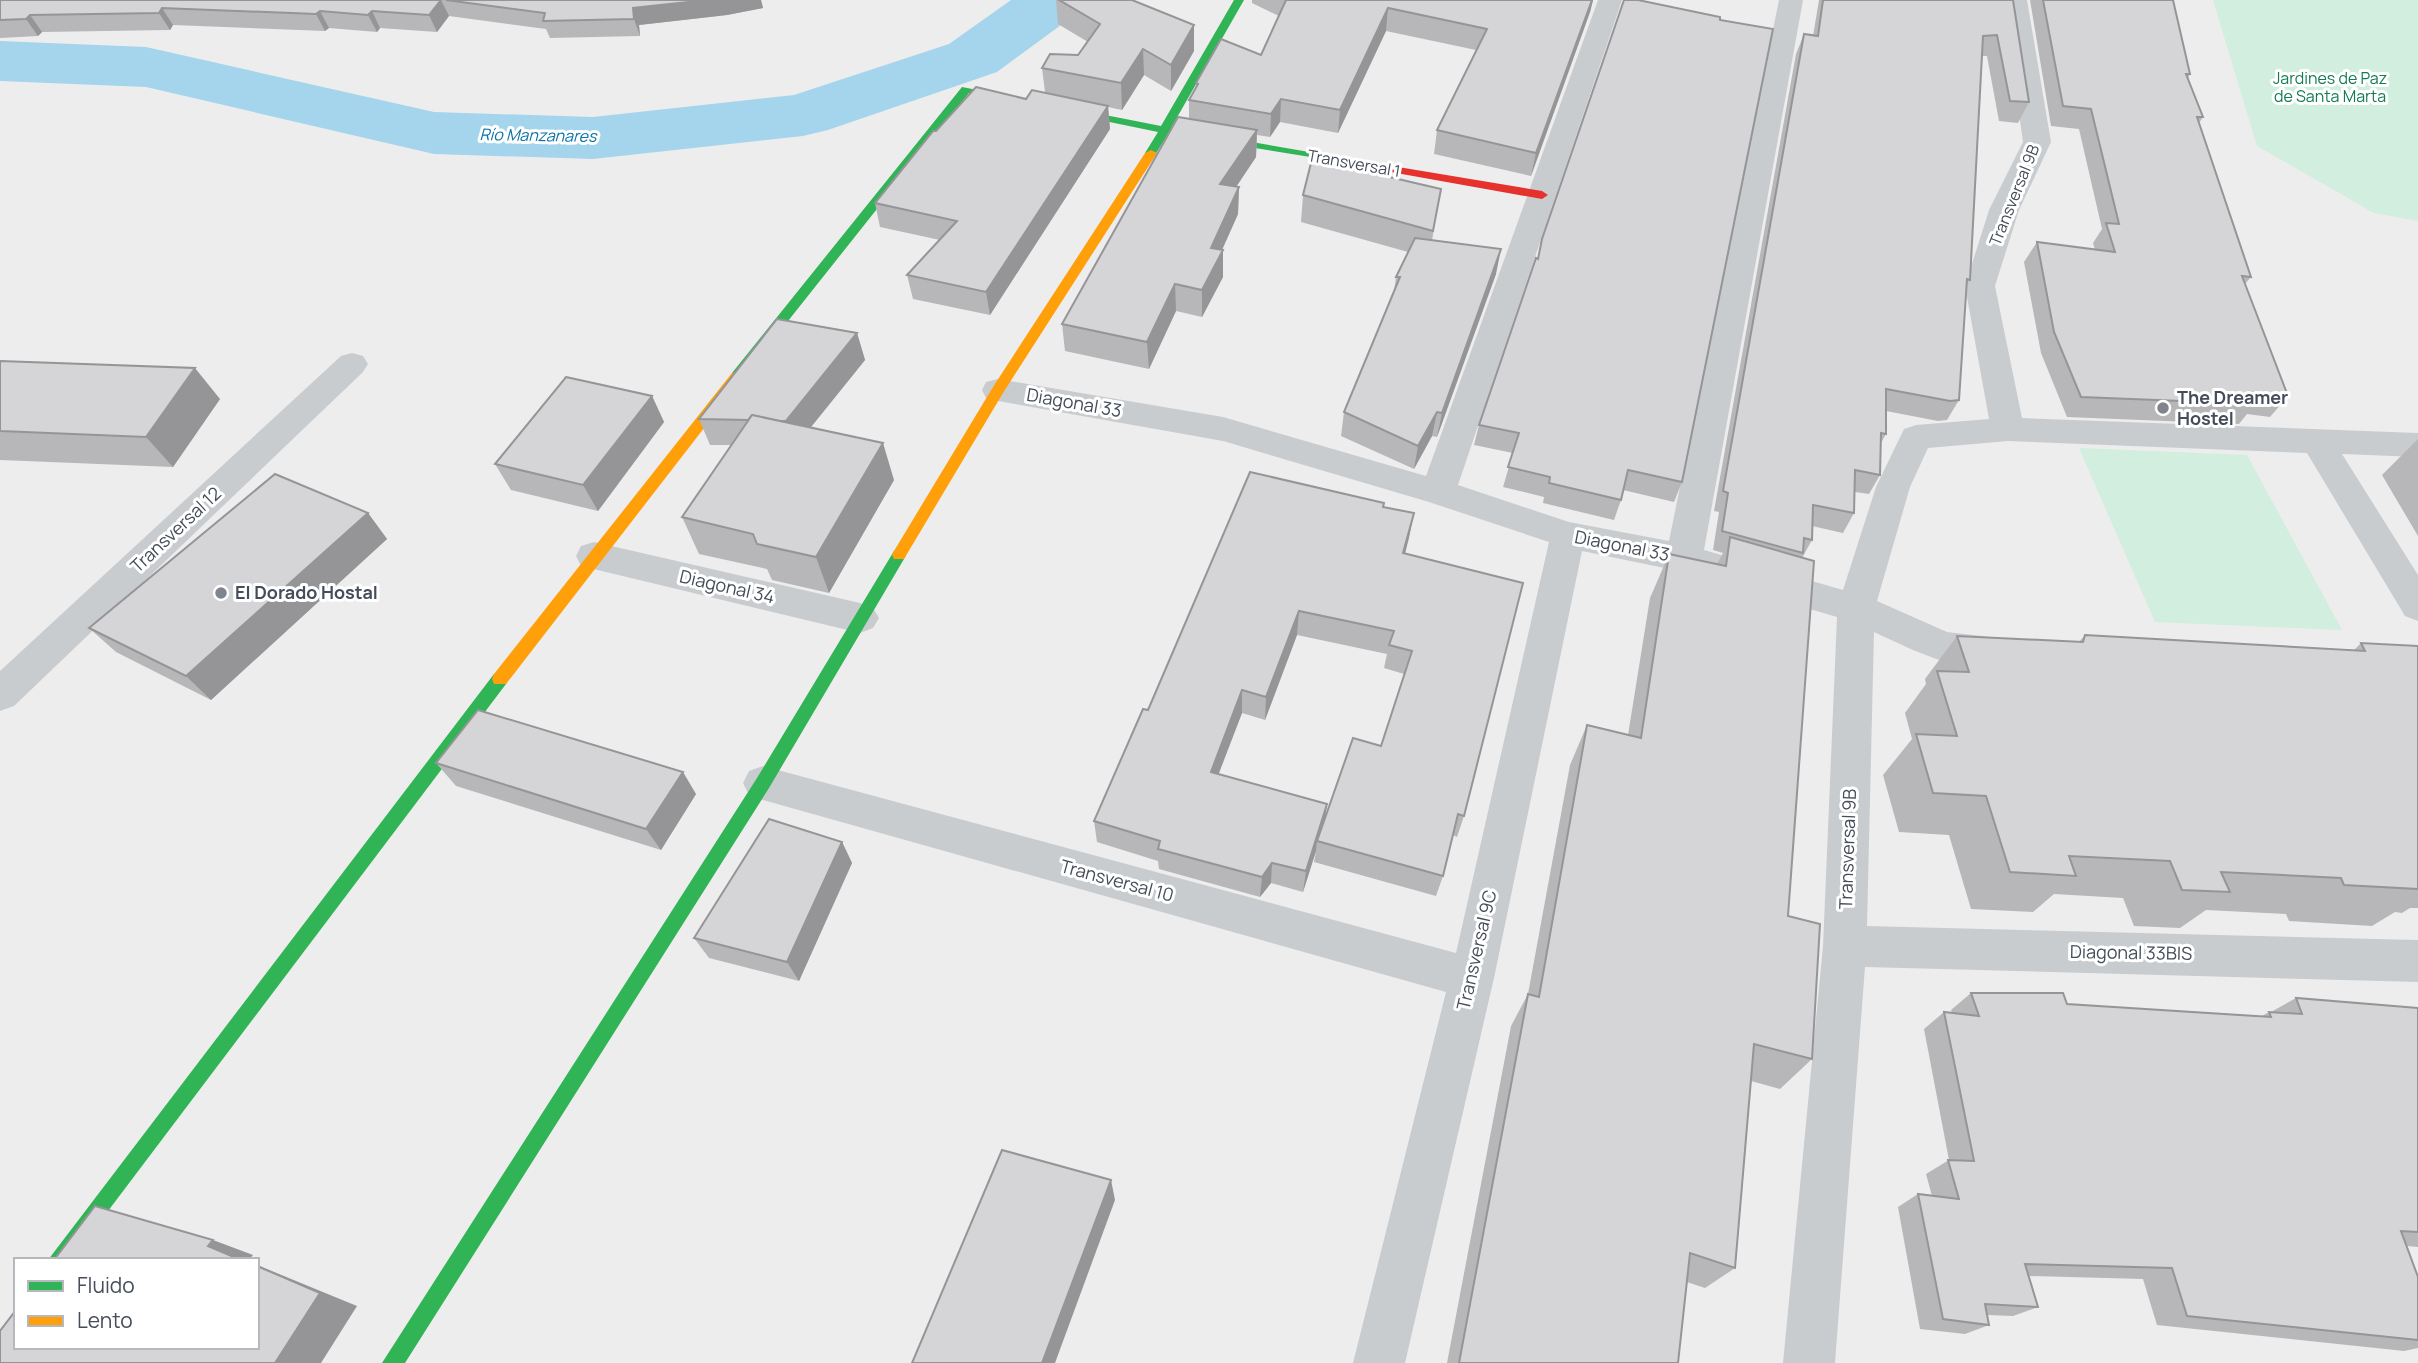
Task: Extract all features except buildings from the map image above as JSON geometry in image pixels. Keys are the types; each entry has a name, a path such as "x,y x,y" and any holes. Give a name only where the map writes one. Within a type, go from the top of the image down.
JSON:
{"street":[{"path":"393,1363 763,783 998,390 1166,130 1239,0"},
{"path":"1684,558 1771,39 1791,0"},
{"name":"Transversal 9B","path":"2008,429 1980,286 2004,210 2037,142 2015,0"},
{"path":"1438,492 1610,4"},
{"name":"Transversal 1","path":"594,556 966,89 1166,130 1542,195"},
{"name":"Transversal 12","path":"0,695 352,364"},
{"name":"Diagonal 33","path":"998,390 1223,429 1438,492 1568,535 1684,558 1856,608 1943,647 2030,655"},
{"name":"Transversal 9B","path":"1810,1363 1845,946 1856,608 1893,487 1916,437 2008,429 2418,445"},
{"path":"2318,443 2418,606"},
{"name":"Transversal 9C","path":"1378,1363 1472,978 1568,535"},
{"path":"60,1258 594,556"},
{"name":"Diagonal 34","path":"594,556 860,618"},
{"name":"Transversal 10","path":"763,783 1472,978"},
{"name":"Diagonal 33BIS","path":"1845,946 2418,961"}],"green space":[{"name":"Jardines de Paz de Santa Marta","path":"2213,0 2418,0 2418,221 2374,213 2257,146"},
{"path":"2079,448 2247,455 2342,630 2155,622"}],"waterway":[{"name":"Río Manzanares","path":"0,61 146,67 434,133 593,138 803,115 973,58 1053,0"}],"traffic: fast":[{"path":"1151,153 1239,0"},
{"path":"737,376 966,89 1166,130 1350,162"},
{"path":"393,1363 763,783 899,555"},
{"path":"60,1258 500,679"}],"traffic: slow":[{"path":"899,555 998,390 1151,153"},
{"path":"500,679 737,376"}],"traffic: jam":[{"path":"1350,162 1542,195"}],"place":[{"name":"The Dreamer Hostel","path":"2163,408"},
{"name":"El Dorado Hostal","path":"221,593"}]}
